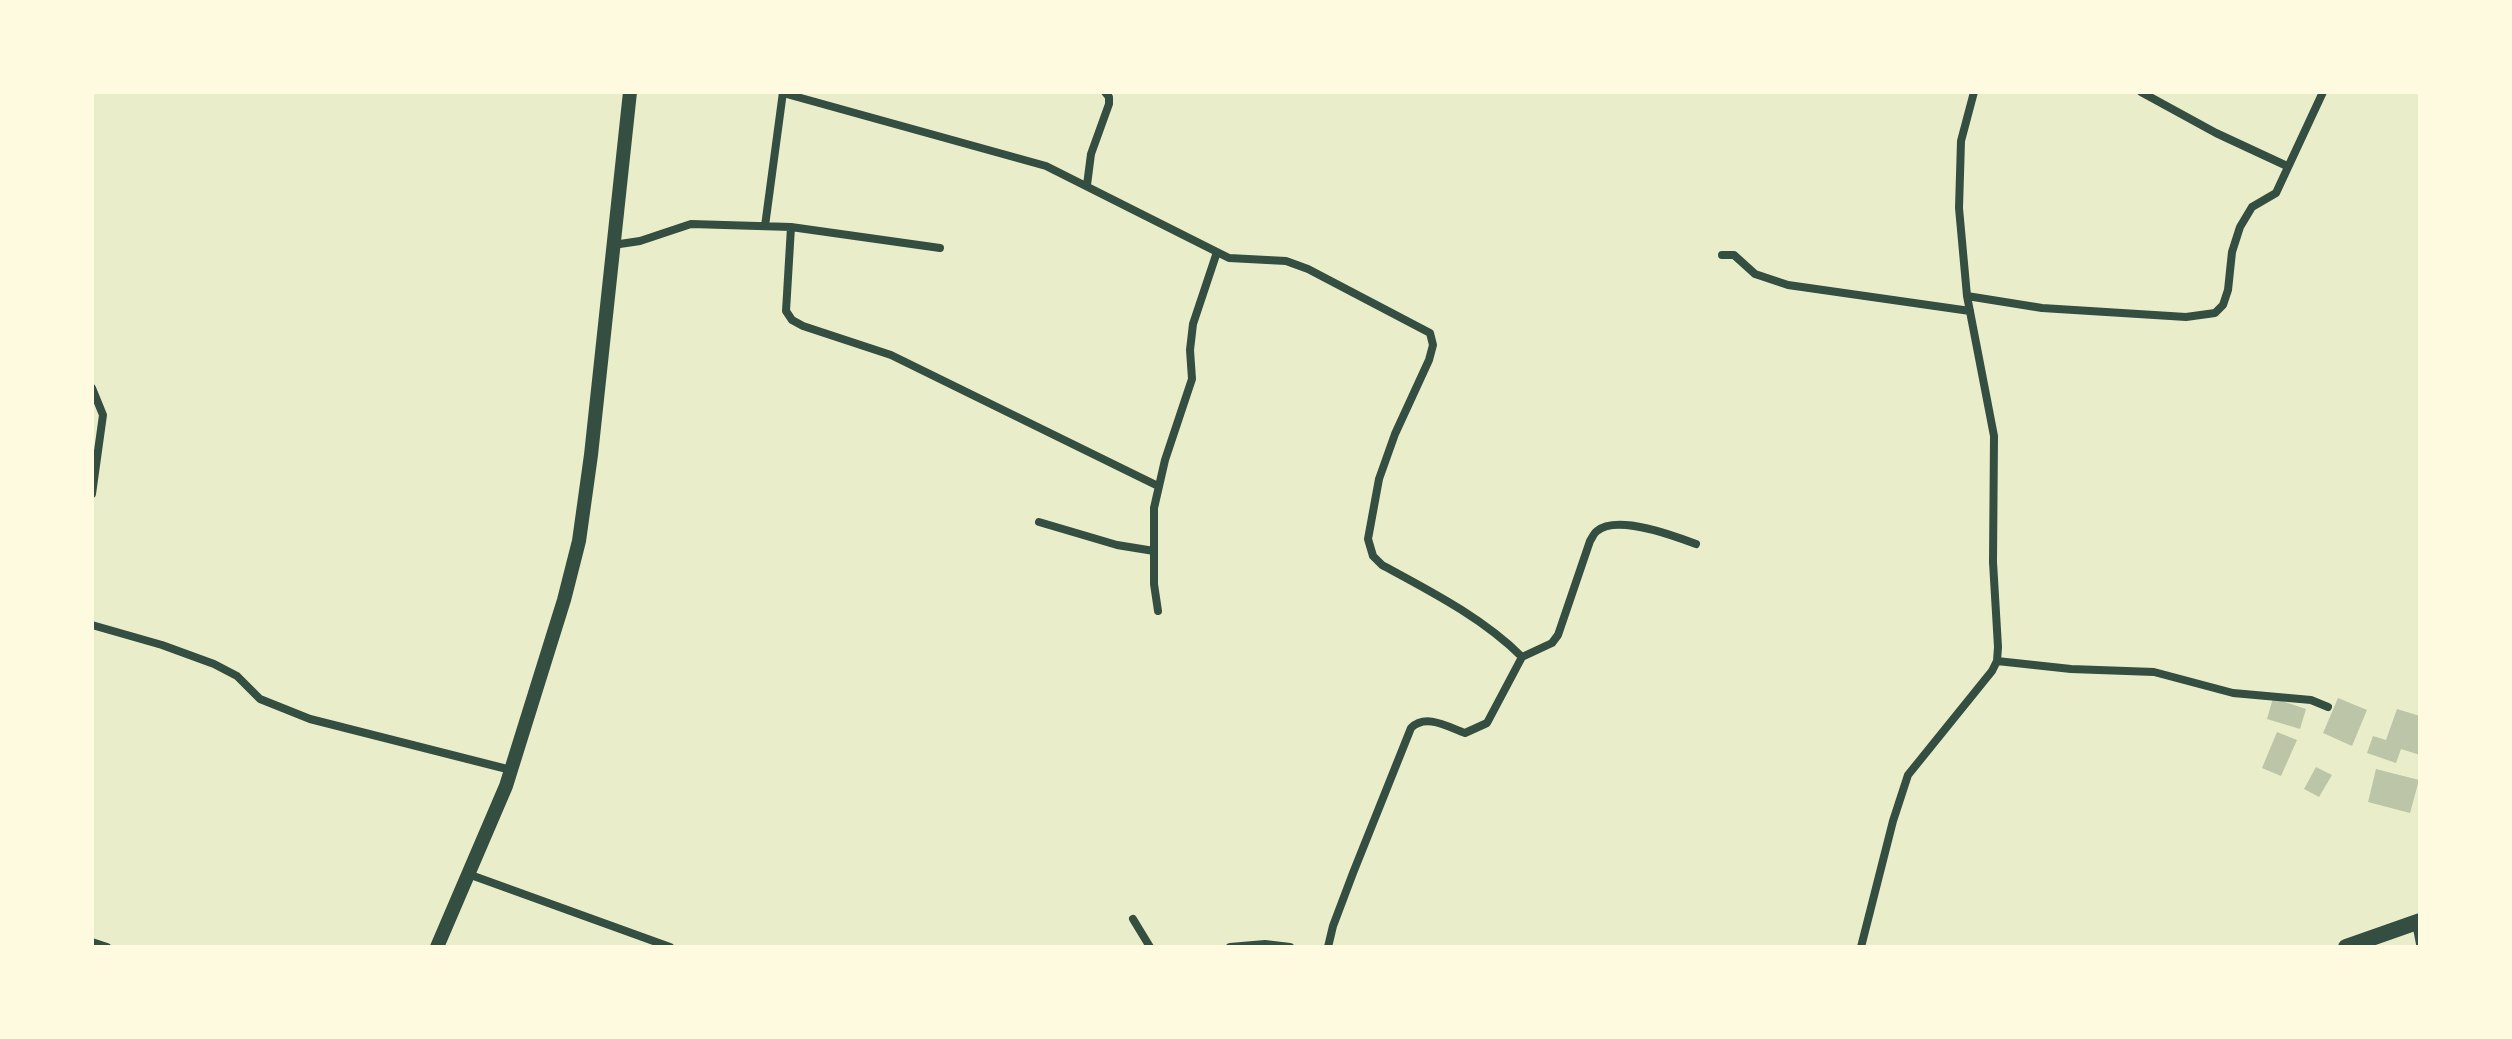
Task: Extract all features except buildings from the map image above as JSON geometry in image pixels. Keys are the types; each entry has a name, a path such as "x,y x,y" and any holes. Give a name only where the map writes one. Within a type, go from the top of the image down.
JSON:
{"main road":[{"path":"437,947 511,770 564,600 579,541 630,92"},
{"path":"2346,947 2418,922"}],"street":[{"path":"765,226 783,92 1046,166 1229,258 1286,261 1308,269 1430,333 1433,345 1429,360 1411,395 1379,479 1368,539 1373,556 1382,565 1467,614 1522,657"},
{"path":"1087,185 1091,154 1109,104 1105,92"},
{"path":"1861,947 1896,809 1908,775 1997,661 1993,562 1994,436 1967,296 1959,220 1959,165 1965,121 1974,92"},
{"path":"2141,92 2216,133 2287,166"},
{"path":"1967,296 2042,308 2186,317 2215,313 2223,305 2228,290 2232,252 2240,227 2252,207 2276,193 2323,92"},
{"path":"613,245 640,241 691,224 791,227 940,248"},
{"path":"791,227 786,311 792,320 891,355 1158,486"},
{"path":"1158,611 1154,584 1154,508 1192,379 1190,350 1193,324 1217,252"},
{"path":"1722,255 1734,255 1755,274 1788,285 1970,311"},
{"path":"92,388 103,415 92,494"},
{"path":"1039,522 1117,545 1154,551"},
{"path":"1328,947 1358,860 1411,728 1418,721 1427,720 1465,733 1487,723 1522,657 1552,643 1558,635 1590,541 1597,531 1609,526 1642,528 1664,531 1696,544"},
{"path":"92,625 214,664 237,676 260,699 310,719 511,770"},
{"path":"1997,661 2071,669 2154,672 2233,693 2311,700 2328,707"},
{"path":"468,874 670,947"},
{"path":"1133,919 1150,947"},
{"path":"2418,922 2420,944"},
{"path":"92,942 107,947"},
{"path":"1230,947 1265,944 1290,947"}]}
